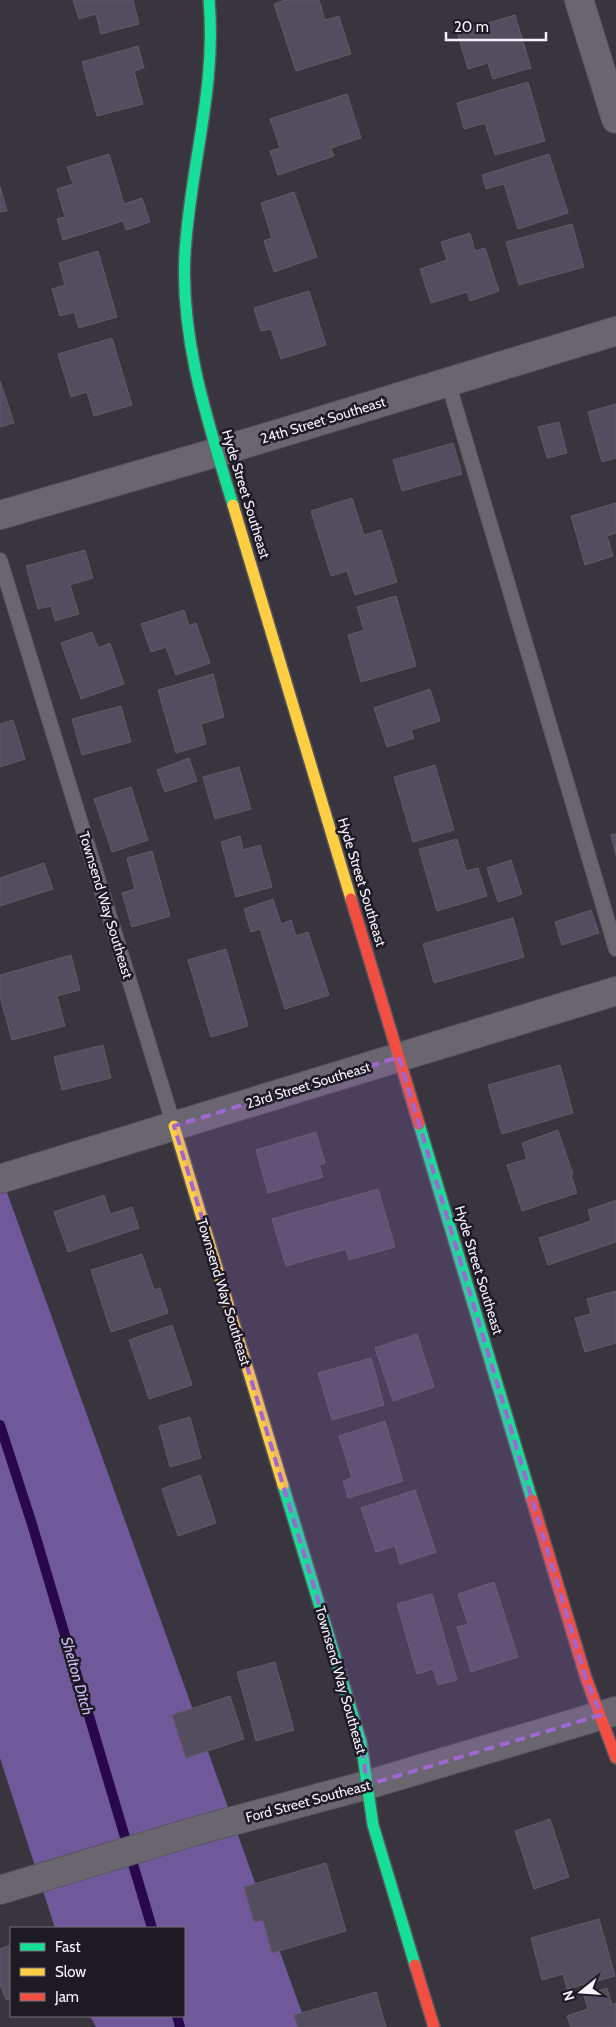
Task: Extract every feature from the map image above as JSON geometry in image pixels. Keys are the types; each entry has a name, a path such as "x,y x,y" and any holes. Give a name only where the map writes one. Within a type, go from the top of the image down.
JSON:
{"street":[{"name":"Hyde Street Southeast","path":"209,0 212,29 209,92 190,204 184,306 201,399 586,1678 609,1713 616,1758"},
{"path":"579,0 616,120"},
{"name":"24th Street Southeast","path":"0,515 218,452 616,331"},
{"name":"23rd Street Southeast","path":"0,1179 616,991"},
{"name":"Townsend Way Southeast","path":"174,1126 361,1742 373,1825 434,2027"},
{"name":"Ford Street Southeast","path":"0,1890 200,1830 367,1785 609,1713"}],"lane":[{"path":"448,382 616,949"},
{"name":"Townsend Way Southeast","path":"0,560 174,1126"}],"highlighted area":[{"path":"399,1057 586,1678 601,1715 367,1785 361,1742 174,1126"}],"shaded area":[{"path":"0,1173 307,2027 96,2027 91,2017 185,2017 185,1927 55,1927 0,1758"}],"building":[{"path":"73,0 133,0 139,24 101,34 96,14 79,19"},
{"path":"286,0 319,0 325,20 339,16 351,54 296,71 274,4"},
{"path":"515,15 531,68 493,79 488,63 468,69 457,32"},
{"path":"138,46 144,68 134,71 143,104 97,116 82,62"},
{"path":"528,82 545,141 495,155 485,123 464,129 457,103"},
{"path":"347,94 361,138 331,148 334,156 278,175 270,151 280,148 270,119"},
{"path":"109,154 124,204 142,198 150,222 126,230 123,221 63,240 57,219 65,217 57,189 73,184 67,167"},
{"path":"549,154 568,213 518,229 504,184 486,189 482,175"},
{"path":"0,186 7,211 0,212"},
{"path":"294,192 317,257 274,272 264,241 272,238 261,203"},
{"path":"572,224 584,267 519,285 506,242"},
{"path":"470,233 475,251 485,248 499,291 470,301 467,292 431,303 420,269 447,260 441,242"},
{"path":"98,251 117,317 79,328 74,312 60,316 52,289 65,285 59,263"},
{"path":"309,291 326,345 281,359 271,329 261,331 254,308"},
{"path":"112,338 132,405 94,416 87,392 71,397 58,354"},
{"path":"0,381 14,423 0,427"},
{"path":"616,404 616,458 602,462 588,412"},
{"path":"559,422 567,453 547,458 538,427"},
{"path":"453,443 462,474 402,491 393,460"},
{"path":"352,498 364,535 381,530 397,582 355,595 347,571 331,576 311,511"},
{"path":"616,503 616,533 607,536 613,556 585,565 571,516"},
{"path":"85,550 93,578 70,585 79,614 55,621 51,606 38,609 26,566"},
{"path":"396,596 416,666 361,682 348,635 364,630 357,607"},
{"path":"184,610 189,626 196,623 210,663 176,675 166,647 151,652 141,624"},
{"path":"92,632 98,648 110,643 124,684 81,699 61,643"},
{"path":"213,674 224,717 201,724 206,744 176,753 158,690"},
{"path":"430,689 440,721 411,730 414,738 387,747 374,708"},
{"path":"121,706 131,742 82,755 72,719"},
{"path":"13,720 25,759 0,767 0,724"},
{"path":"189,758 197,781 165,792 157,770"},
{"path":"435,765 454,830 413,842 394,777"},
{"path":"239,767 251,809 215,819 203,777"},
{"path":"131,787 148,840 112,852 94,799"},
{"path":"616,834 616,855 611,835"},
{"path":"240,836 243,850 260,845 272,887 236,897 221,842"},
{"path":"457,839 466,871 478,868 487,896 437,911 419,849"},
{"path":"152,851 170,916 132,927 122,893 135,889 127,858"},
{"path":"511,860 522,894 498,902 487,868"},
{"path":"44,863 53,889 0,906 0,878"},
{"path":"273,899 281,924 291,920 296,936 308,932 329,995 285,1009 260,929 251,932 244,909"},
{"path":"591,910 599,933 562,945 555,922"},
{"path":"513,918 524,957 434,983 423,944"},
{"path":"226,949 248,1026 211,1037 188,960"},
{"path":"71,955 80,990 57,996 65,1026 12,1040 0,997 0,975"},
{"path":"103,1045 111,1078 62,1090 54,1057"},
{"path":"560,1065 573,1113 502,1134 488,1085"},
{"path":"558,1130 573,1174 571,1175 577,1193 522,1211 507,1165 527,1159 522,1143"},
{"path":"316,1132 325,1163 319,1165 323,1177 268,1193 256,1150"},
{"path":"378,1189 395,1247 349,1260 346,1249 286,1266 272,1219"},
{"path":"104,1195 110,1214 132,1207 139,1228 68,1252 54,1212"},
{"path":"616,1200 616,1242 548,1265 539,1238 591,1221 588,1210"},
{"path":"142,1254 154,1290 160,1288 168,1313 111,1332 91,1270"},
{"path":"616,1291 616,1343 585,1352 575,1318 591,1314 587,1299"},
{"path":"172,1325 192,1385 149,1399 129,1340"},
{"path":"417,1334 434,1387 393,1401 375,1348"},
{"path":"371,1358 384,1405 332,1420 318,1373"},
{"path":"190,1417 201,1458 170,1467 159,1426"},
{"path":"385,1421 403,1481 348,1498 343,1481 352,1478 339,1436"},
{"path":"200,1475 216,1523 178,1536 162,1489"},
{"path":"415,1490 436,1552 400,1564 395,1546 376,1552 361,1508"},
{"path":"494,1582 518,1657 471,1672 457,1627 468,1624 458,1594"},
{"path":"432,1594 457,1680 438,1685 433,1669 417,1674 397,1604"},
{"path":"275,1662 294,1730 256,1741 237,1672"},
{"path":"230,1696 244,1739 186,1758 172,1715"},
{"path":"550,1819 569,1877 534,1889 515,1831"},
{"path":"326,1863 346,1931 272,1953 263,1920 254,1922 244,1887"},
{"path":"599,1919 615,1976 567,1989 563,1974 542,1980 531,1938"},
{"path":"10,1945 10,1998 6,2000 0,1984 0,1949"},
{"path":"607,1988 612,2005 616,2003 616,2027 571,2027 567,2016 588,2009 584,1996"},
{"path":"376,1992 386,2027 298,2027 294,2015"}],"waterway":[{"name":"Shelton Ditch","path":"0,1425 32,1524 152,1927"},
{"name":"Shelton Ditch","path":"177,2017 180,2027"}],"traffic: fast":[{"path":"209,0 209,64 188,221 185,285 191,349 214,443 233,505"},
{"path":"419,1124 532,1500"},
{"path":"283,1485 361,1742 373,1825 415,1965"}],"traffic: slow":[{"path":"233,505 351,899"},
{"path":"174,1126 283,1485"}],"traffic: jam":[{"path":"351,899 419,1124"},
{"path":"532,1500 586,1678 616,1758"},
{"path":"415,1965 434,2027"}]}
